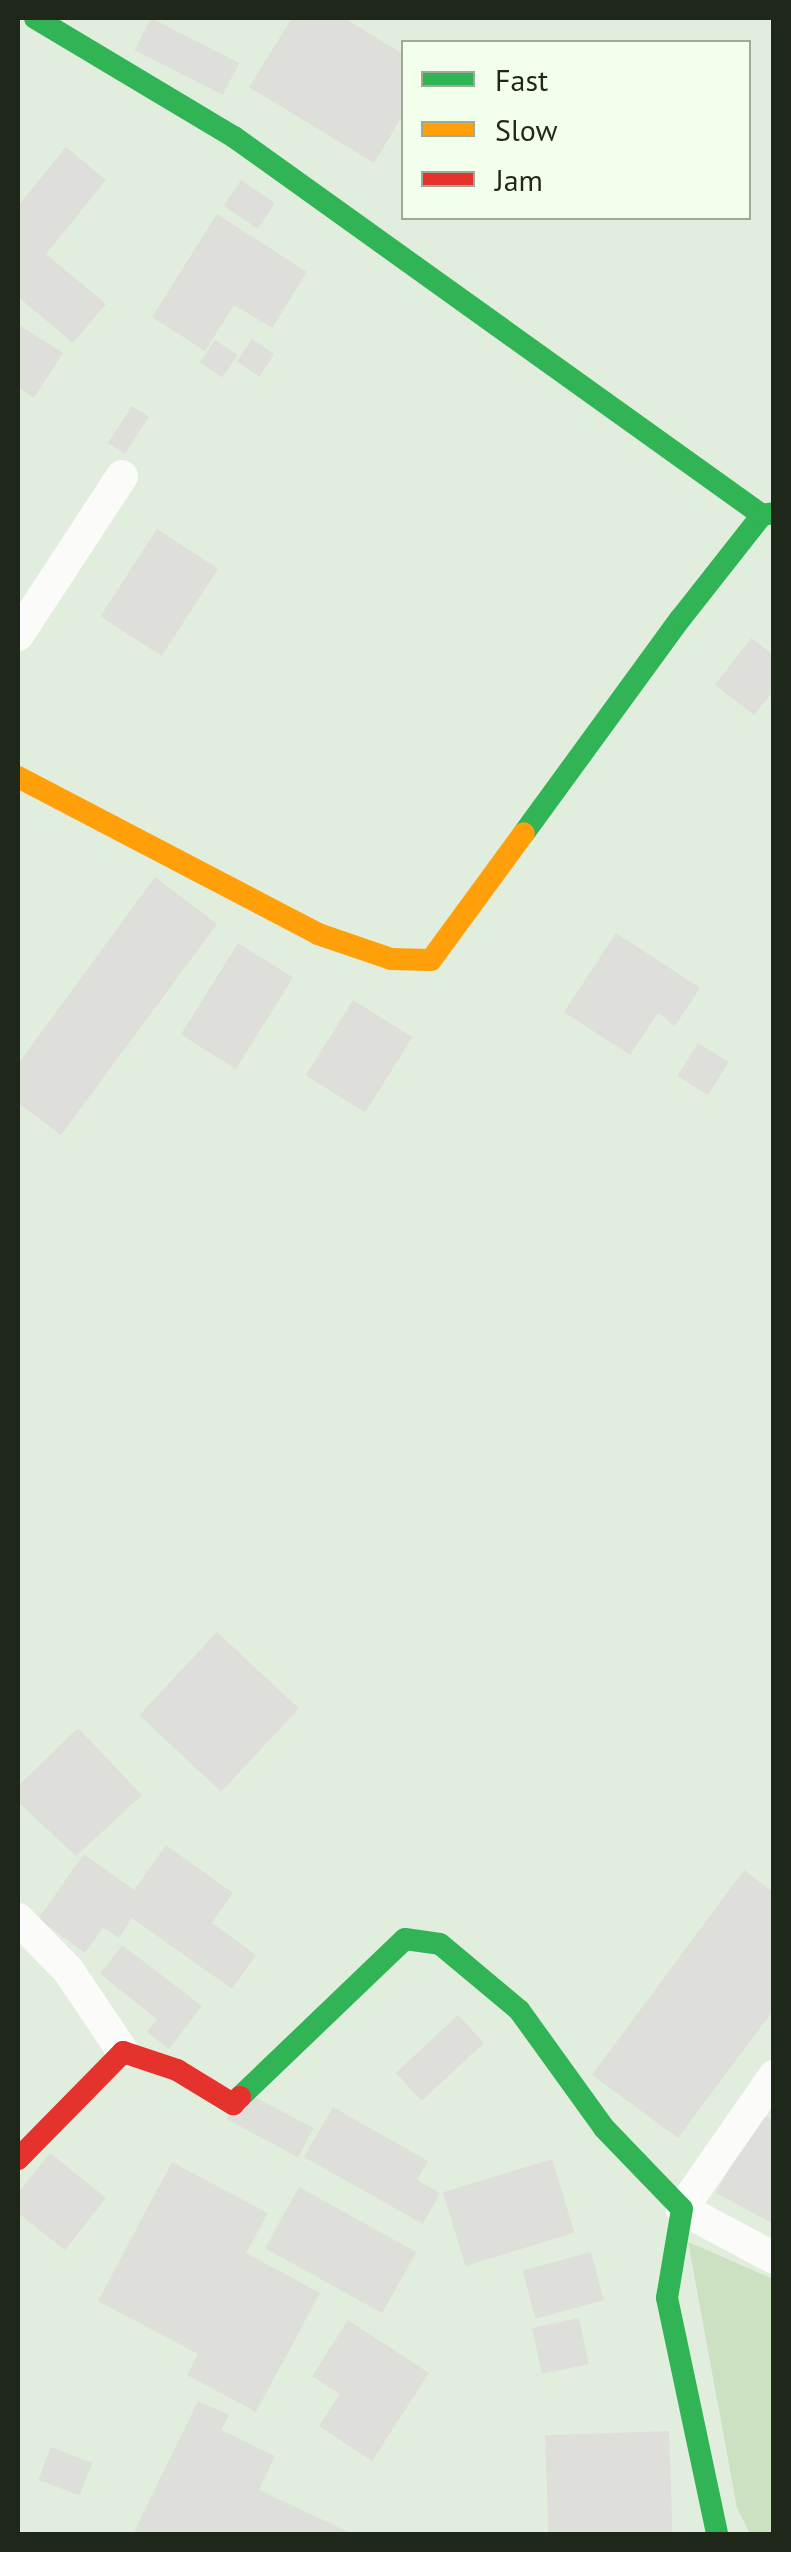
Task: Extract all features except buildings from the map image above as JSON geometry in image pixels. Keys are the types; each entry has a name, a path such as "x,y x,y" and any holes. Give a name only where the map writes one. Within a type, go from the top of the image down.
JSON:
{"street":[{"path":"18,777 318,934 391,959 431,960 768,514 234,137 35,18"},
{"path":"18,635 122,476"},
{"path":"18,1919 68,1970 123,2052 177,2070 233,2104 405,1939 440,1944 519,2010 604,2128 682,2209 774,2258"},
{"path":"18,2159 123,2052"},
{"path":"717,2534 667,2298 682,2209 774,2076"}],"green space":[{"path":"688,2242 773,2279 773,2534 750,2534 737,2508"}],"traffic: fast":[{"path":"35,18 234,137 762,515"},
{"path":"524,833 681,618 762,515 774,513"},
{"path":"240,2097 405,1939 440,1944 519,2010 604,2128 682,2209 667,2298 717,2534"}],"traffic: slow":[{"path":"18,777 318,934 391,959 431,960 524,833"}],"traffic: jam":[{"path":"18,2159 123,2052 177,2070 233,2104 240,2097"}]}
